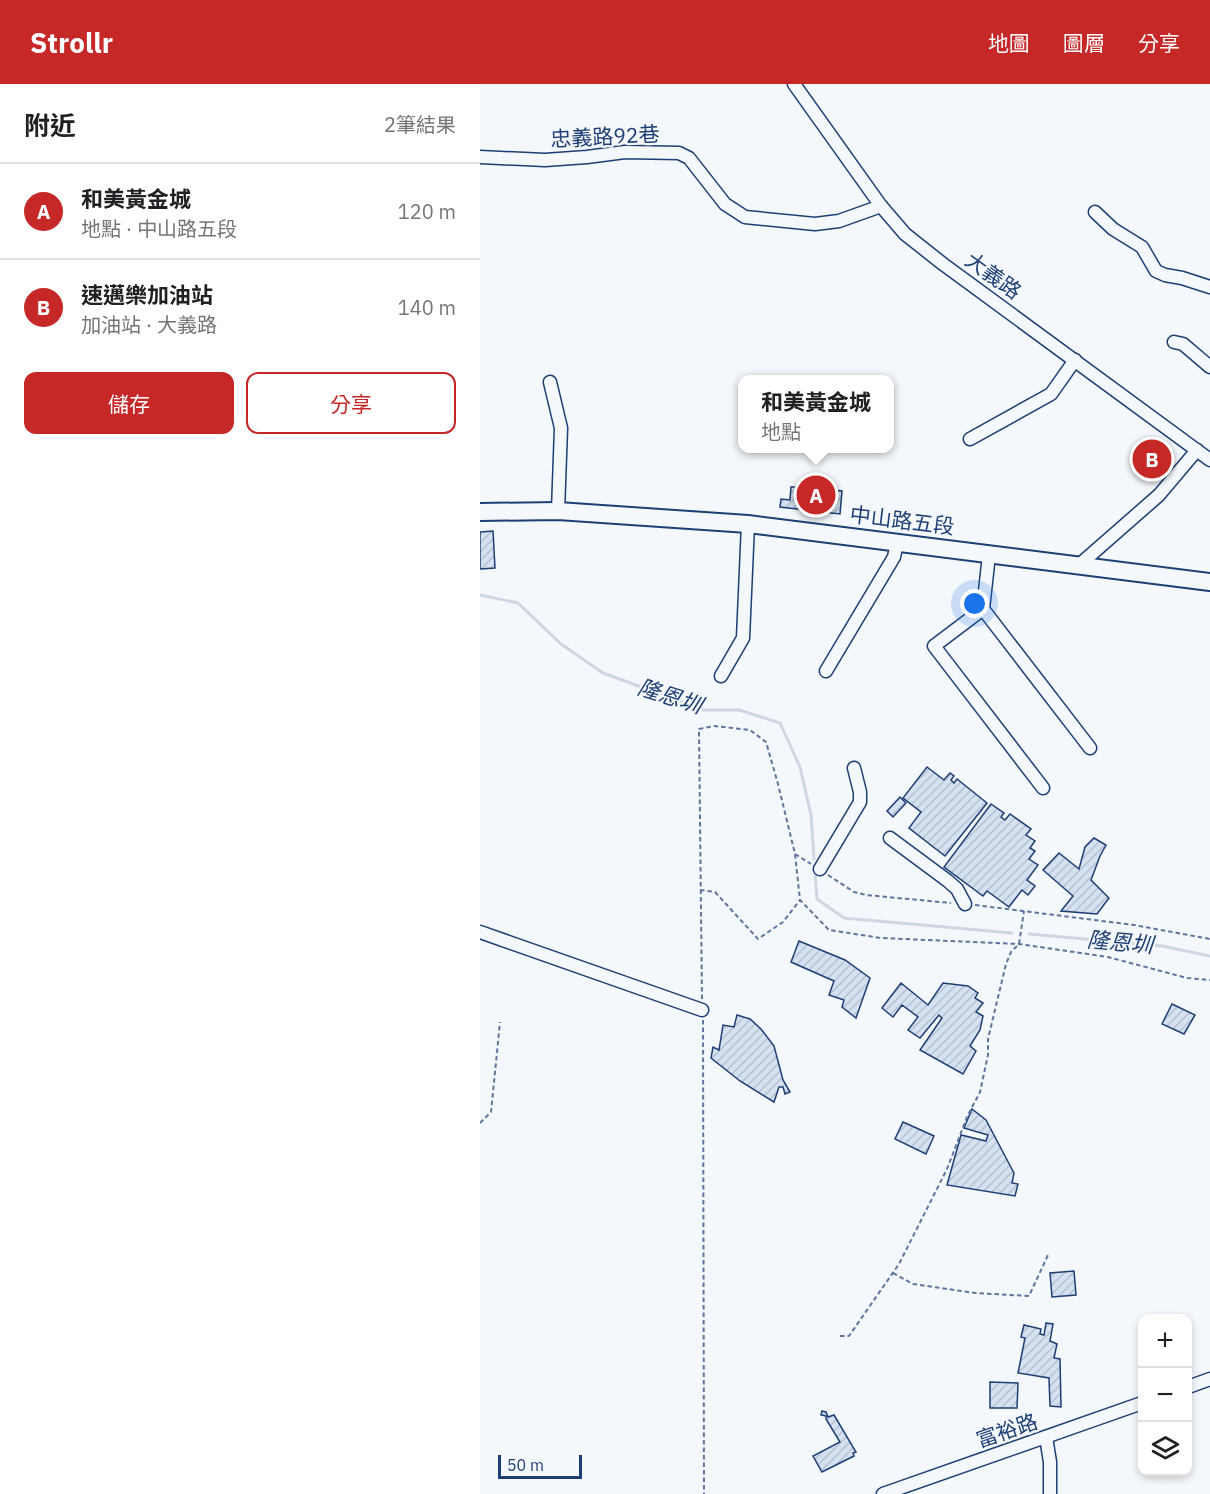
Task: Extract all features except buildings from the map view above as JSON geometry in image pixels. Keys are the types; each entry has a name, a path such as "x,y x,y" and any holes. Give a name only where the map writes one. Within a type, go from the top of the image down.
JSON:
{"main road":[{"name":"中山路五段","path":"480,512 558,511 748,524 1210,582"}],"street":[{"name":"大義路","path":"794,84 881,206 905,234 1210,460"},
{"name":"忠義路92巷","path":"480,157 545,160 625,152 680,153 689,158 725,204 745,217 815,224 838,220 881,206"},
{"path":"1095,212 1113,230 1142,247 1156,271 1210,287"},
{"path":"1174,342 1183,344 1210,367"},
{"path":"970,439 1051,394 1075,360"},
{"path":"550,382 561,428 558,511"},
{"path":"1078,566 1159,495 1197,450"},
{"path":"722,676 743,638 748,524"},
{"path":"826,671 894,557 897,543"},
{"path":"989,555 984,609 1090,748"},
{"path":"984,609 934,646 1043,788"},
{"path":"820,869 860,802 854,768"},
{"path":"890,838 948,881 957,889 965,904"},
{"path":"480,932 702,1010"},
{"path":"1192,1386 1210,1379"},
{"name":"富裕路","path":"883,1494 1138,1405"},
{"path":"1046,1437 1050,1462 1050,1494"}],"path":[{"path":"704,1494 699,729 714,726 750,730 766,742 795,855 800,900 830,930 880,938 1019,944 1108,957 1187,978 1210,980"},
{"path":"795,855 854,892 866,895 965,904 1134,925 1210,939"},
{"path":"700,890 715,892 758,939 783,922 800,900"},
{"path":"840,1336 849,1336 893,1273 947,1169 967,1117 980,1092 988,1055 988,1039 1006,964 1011,952 1019,944 1024,911"},
{"path":"480,1123 491,1112 500,1023"},
{"path":"893,1273 913,1284 975,1293 1029,1296 1048,1255"}],"waterway":[{"name":"隆恩圳","path":"480,595 518,603 561,644 603,673 704,710 739,710 780,723 800,767 811,815 814,859"},
{"name":"隆恩圳","path":"815,873 817,899 844,918 1012,933"},
{"name":"隆恩圳","path":"1029,934 1162,946 1210,956"}],"place":[{"name":"速邁樂加油站","path":"1152,459"},
{"name":"和美黃金城","path":"816,495"}]}
